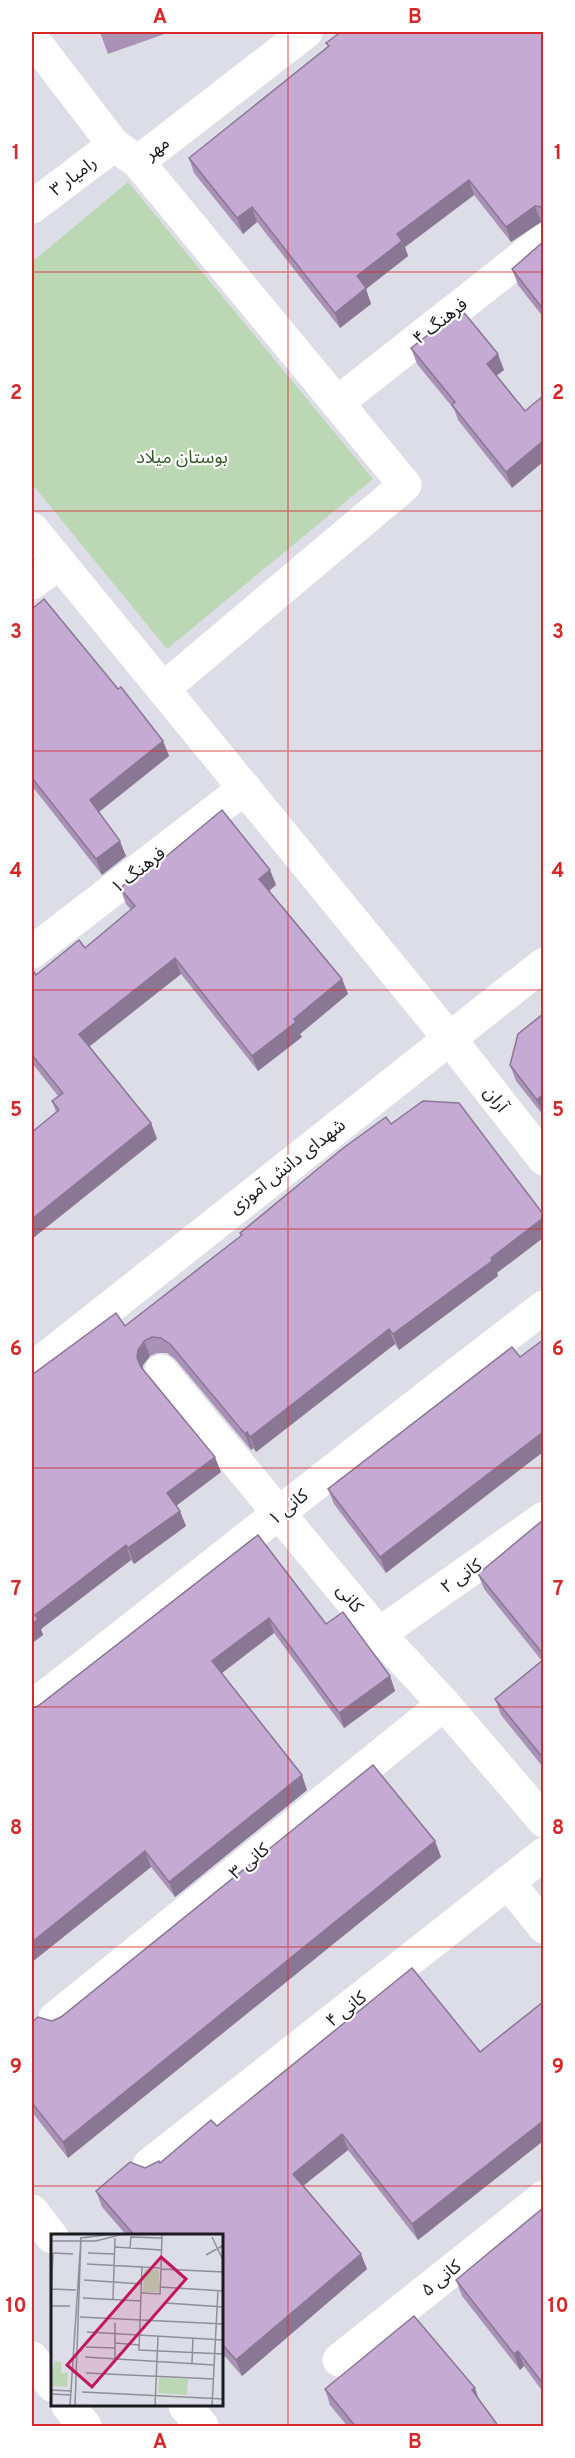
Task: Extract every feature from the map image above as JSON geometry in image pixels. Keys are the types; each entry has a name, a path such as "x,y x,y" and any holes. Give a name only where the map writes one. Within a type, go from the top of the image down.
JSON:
{"street":[{"name":"مهر","path":"32,38 126,154 306,32"},
{"name":"رامیار ۳","path":"32,207 126,154"},
{"path":"126,154 405,484 163,689"},
{"name":"فرهنگ ۴","path":"337,403 543,240"},
{"name":"آران","path":"32,529 449,1038 543,1159"},
{"path":"32,583 59,563"},
{"name":"فرهنگ ۱","path":"32,952 245,788"},
{"name":"شهدای دانش آموزی","path":"32,1369 543,964"},
{"name":"کانی ۱","path":"32,1707 281,1514 405,1412 543,1308"},
{"name":"کانی","path":"161,1371 379,1634 444,1704 543,1821"},
{"name":"کانی ۲","path":"379,1634 543,1518"},
{"name":"کانی ۳","path":"55,2018 444,1704"},
{"name":"کانی ۴","path":"149,2165 543,1854"},
{"path":"508,1882 543,1927"},
{"name":"کانی ۵","path":"339,2360 543,2197"},
{"path":"32,2211 51,2236"},
{"path":"32,2358 51,2384"},
{"path":"69,2407 85,2427"},
{"path":"186,2407 202,2427"}],"green space":[{"name":"بوستان میلاد","path":"128,182 373,479 167,649 32,484 32,262"}],"building":[{"path":"341,32 543,32 543,207 535,206 506,227 469,180 397,234 402,241 357,276 366,288 335,313 252,207 237,218 189,158 329,46 326,43"},
{"path":"543,242 543,309 512,269"},
{"path":"461,309 498,354 487,364 525,411 543,396 543,441 506,472 452,405 455,402 411,348"},
{"path":"44,599 118,689 121,687 163,741 90,800 120,841 96,859 32,778 32,609"},
{"path":"222,810 270,870 259,879 342,979 294,1019 296,1022 252,1056 175,958 79,1034 151,1123 32,1219 32,1132 59,1110 52,1101 63,1093 32,1055 32,969 36,975 79,940 85,948 135,906 120,888 142,871 145,874"},
{"path":"543,1014 543,1094 537,1100 510,1065 518,1034"},
{"path":"423,1101 459,1103 543,1214 543,1218 491,1258 492,1261 393,1334 389,1329 250,1437 247,1432 245,1434 170,1344 161,1338 152,1337 144,1341 138,1350 137,1358 141,1367 215,1457 167,1493 180,1511 128,1548 126,1545 35,1615 38,1619 32,1624 32,1375 116,1313 125,1326 242,1235 240,1233 342,1149 386,1117 391,1124"},
{"path":"543,1340 543,1432 380,1557 328,1489 512,1347 520,1357"},
{"path":"543,1520 543,1654 478,1574"},
{"path":"258,1535 326,1624 343,1612 390,1676 339,1713 269,1618 212,1661 302,1775 169,1882 145,1851 32,1942 32,1708 38,1706"},
{"path":"543,1660 543,1758 495,1699"},
{"path":"373,1765 435,1841 63,2142 32,2103 32,2022 38,2017 52,2021 61,2017"},
{"path":"412,1968 480,2052 543,2002 543,2121 412,2224 342,2134 293,2174 361,2254 236,2360 224,2346 224,2234 133,2234 96,2191 130,2162 145,2168 159,2161 160,2163 211,2120 217,2126"},
{"path":"543,2208 543,2384 518,2351 514,2354 456,2280"},
{"path":"414,2316 475,2388 472,2390 499,2427 356,2427 325,2389"}]}
